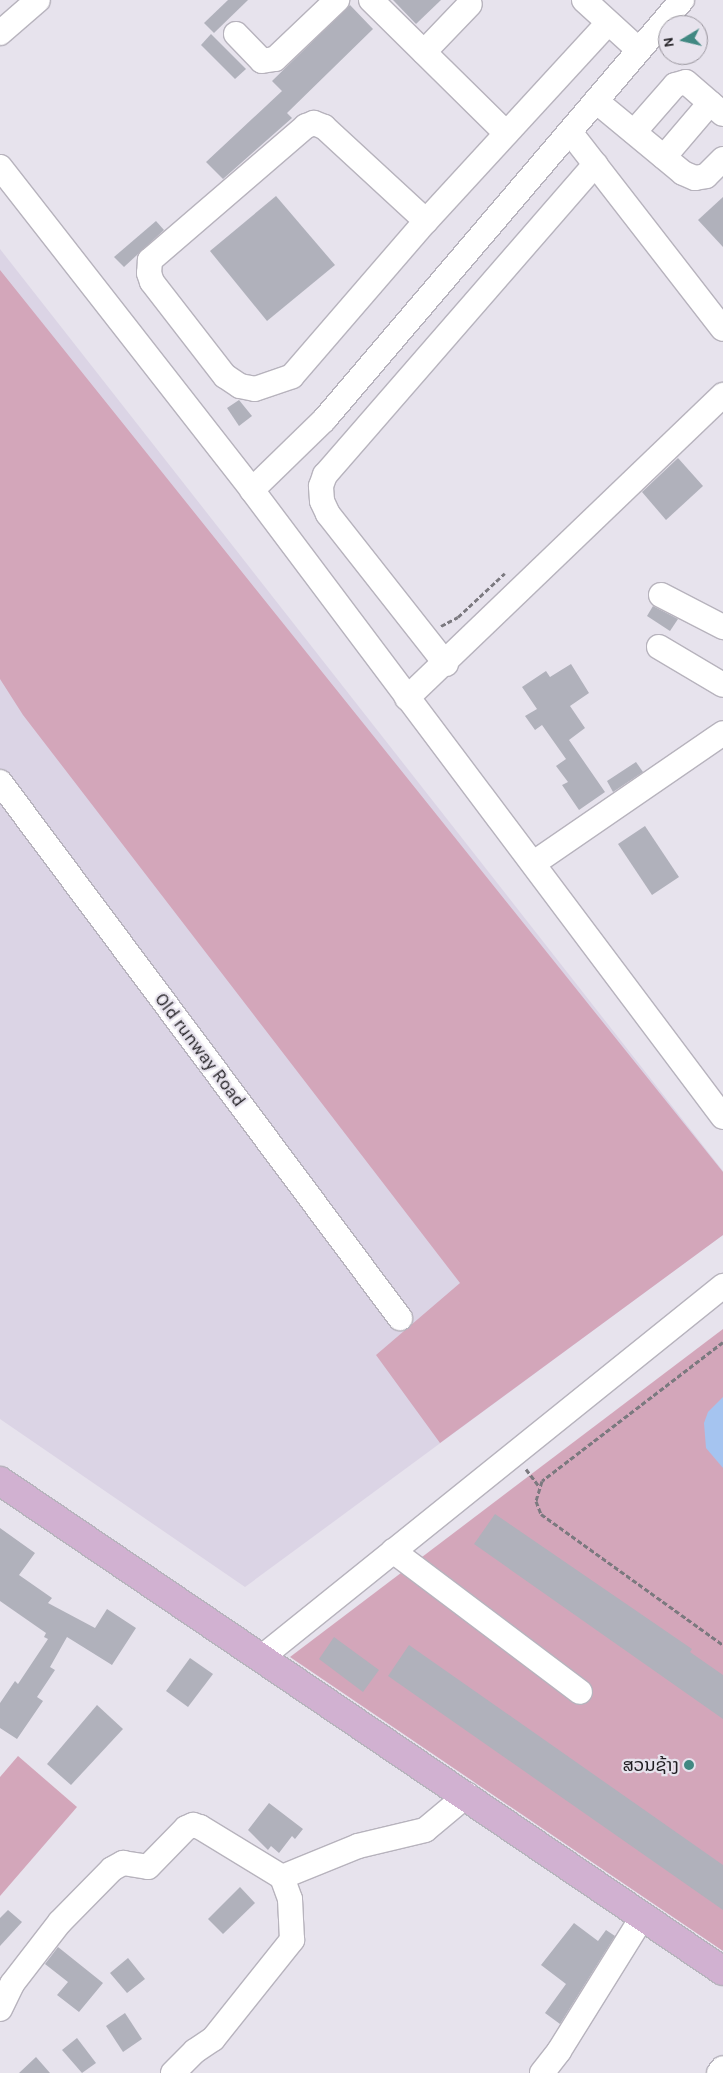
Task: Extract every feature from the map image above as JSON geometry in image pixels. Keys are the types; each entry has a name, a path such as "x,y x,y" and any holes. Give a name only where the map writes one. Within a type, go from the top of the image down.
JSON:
{"main road":[{"path":"0,1481 467,1795 723,1971"}],"street":[{"path":"0,33 38,0"},
{"path":"236,34 262,61 275,60 337,0"},
{"path":"371,0 506,133"},
{"path":"584,0 639,50"},
{"path":"252,490 324,420 682,0"},
{"path":"424,52 470,4"},
{"path":"426,221 324,126 314,123 306,126 150,260 149,273 152,282 224,376 240,386 254,389 292,376 426,221 608,23"},
{"path":"634,132 675,85 686,82 717,108 664,157"},
{"path":"596,101 664,157 695,178 706,176 723,159"},
{"path":"570,132 723,329"},
{"path":"446,664 328,514 322,501 321,486 325,475 595,164"},
{"path":"0,167 252,490 723,1117"},
{"path":"408,698 446,664 723,395"},
{"path":"661,595 723,627"},
{"path":"659,647 723,685"},
{"path":"534,863 723,733"},
{"name":"Old runway Road","path":"0,782 400,1318"},
{"path":"262,1657 723,1286"},
{"path":"394,1551 580,1692"},
{"path":"282,1877 358,1846 425,1830 467,1795"},
{"path":"0,2009 12,1984 60,1922 112,1869 123,1863 148,1867 186,1828 192,1825 200,1827 282,1877 290,1899 292,1940 213,2039 195,2051 173,2073"},
{"path":"542,2073 560,2051 643,1916"},
{"path":"719,2073 723,2068"}],"path":[{"path":"432,625 446,626 508,571"},
{"path":"723,1342 542,1480 536,1501 540,1514 723,1645"}],"shaded area":[{"path":"0,249 723,1171 723,1235 245,1587 0,1419"},
{"path":"0,270 723,1172 723,1235 440,1443 376,1355 460,1283 23,715 0,679"},
{"path":"723,1329 723,1951 290,1657"},
{"path":"18,1756 77,1807 0,1896 0,1777"}],"water":[{"path":"723,1397 723,1468 706,1448 704,1423 708,1412"}],"building":[{"path":"228,0 248,0 214,33 204,23"},
{"path":"393,0 441,0 416,24"},
{"path":"350,5 373,29 287,113 292,118 223,179 206,162 282,91 272,81"},
{"path":"211,34 246,69 235,79 201,45"},
{"path":"276,196 335,265 267,321 210,251"},
{"path":"723,197 723,247 698,220"},
{"path":"156,221 164,230 124,267 114,257"},
{"path":"239,400 252,416 239,426 227,408"},
{"path":"678,458 703,486 666,520 642,492"},
{"path":"653,606 678,619 670,631 647,616"},
{"path":"571,664 589,693 570,706 585,728 569,740 605,792 579,810 562,785 568,782 556,766 566,759 542,725 535,730 525,716 537,709 522,687 546,671 550,677"},
{"path":"636,762 643,772 613,792 607,781"},
{"path":"645,826 679,877 652,895 618,844"},
{"path":"495,1514 692,1649 690,1652 723,1675 723,1719 474,1544"},
{"path":"0,1528 35,1553 19,1575 52,1598 48,1603 95,1628 107,1609 136,1628 112,1665 67,1637 50,1667 55,1670 37,1697 43,1701 17,1739 0,1728 0,1703 15,1681 18,1684 48,1639 44,1637 46,1633 0,1601"},
{"path":"334,1637 379,1670 363,1692 319,1659"},
{"path":"409,1645 723,1865 723,1910 388,1676"},
{"path":"190,1658 213,1674 188,1707 166,1691"},
{"path":"97,1705 123,1729 71,1785 47,1764"},
{"path":"269,1803 303,1829 295,1839 292,1836 279,1853 271,1846 268,1850 248,1830"},
{"path":"240,1887 255,1903 223,1934 208,1919"},
{"path":"8,1910 22,1922 0,1946 0,1918"},
{"path":"574,1923 598,1941 606,1930 615,1936 560,2024 545,2013 566,1984 541,1965"},
{"path":"58,1947 103,1983 79,2012 57,1995 68,1982 45,1964"},
{"path":"128,1958 145,1979 127,1993 110,1973"},
{"path":"125,2013 142,2039 123,2052 106,2026"},
{"path":"77,2038 96,2063 82,2073 62,2050"},
{"path":"36,2057 50,2073 19,2073"}],"place":[{"name":"ສວນຊ້າງ","path":"689,1765"}]}
